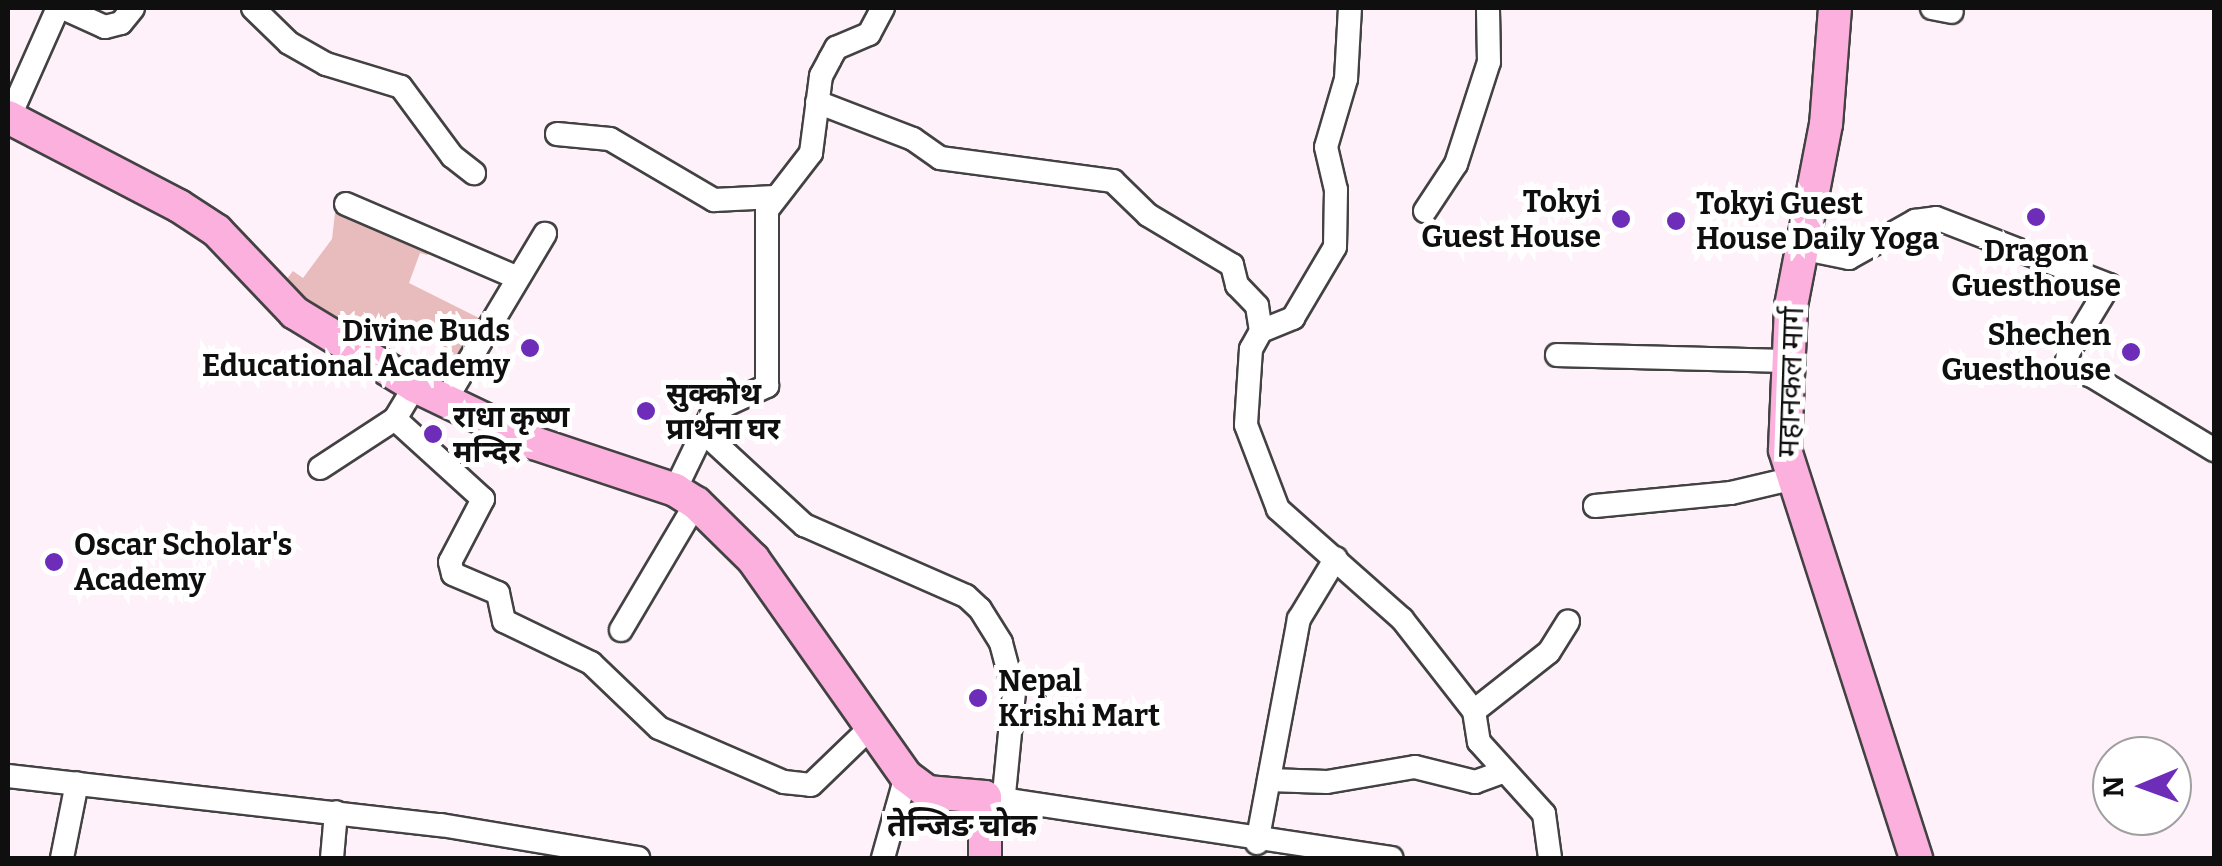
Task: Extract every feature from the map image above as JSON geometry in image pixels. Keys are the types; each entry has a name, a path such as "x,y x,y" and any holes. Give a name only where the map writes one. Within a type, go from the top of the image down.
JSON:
{"main road":[{"name":"महानकल मार्ग","path":"1835,8 1826,124 1800,248 1786,361 1790,479 1916,858"},
{"path":"8,117 179,206 217,232 294,313 430,394 534,443 685,497 753,558 906,776 937,793 985,853"},
{"path":"937,793 995,796 985,853"}],"street":[{"path":"8,107 13,109 61,8 105,27 121,23 133,8"},
{"path":"253,8 289,43 347,75 401,87 452,156 474,173"},
{"path":"622,630 685,497 700,430 721,403 749,399 767,386 764,226 775,197 811,153 816,102 836,48 869,34 883,8"},
{"path":"1260,331 1293,318 1335,248 1336,190 1326,146 1346,78 1350,8"},
{"path":"1425,210 1456,164 1489,62 1488,8"},
{"path":"816,102 912,139 940,158 1113,181 1148,216 1232,265 1237,285 1257,306 1260,331 1247,375 1251,450 1278,509 1402,619 1474,711 1479,742 1544,814 1550,858"},
{"path":"557,134 610,139 714,200 775,197"},
{"path":"346,204 518,278"},
{"path":"1800,248 1849,258 1915,222 1936,218 2108,285 2068,353 2066,368 2092,376 2214,450"},
{"path":"320,468 430,394 518,278 544,234"},
{"path":"1557,355 1786,361"},
{"path":"395,419 483,499 450,562 453,574 498,593 504,621 592,663 659,728 784,782 811,784 871,727"},
{"path":"700,430 804,525 966,596 980,609 1001,643 1014,692 995,796 1257,842 1391,858"},
{"path":"1595,506 1731,493 1790,479"},
{"path":"1257,842 1299,619 1336,558"},
{"path":"1474,711 1549,652 1568,621"},
{"path":"1269,780 1328,782 1382,768 1415,767 1475,782 1503,772"},
{"path":"8,776 336,812 638,858"},
{"path":"882,858 906,776"},
{"path":"62,858 77,783"},
{"path":"332,858 336,812"}],"shaded area":[{"path":"336,204 430,249 427,255 420,253 409,283 483,320 447,385 439,381 454,353 393,316 375,346 283,284 293,271 303,278 332,239"}],"place":[{"name":"Dragon Guesthouse","path":"2036,217"},
{"name":"Tokyi Guest House","path":"1621,219"},
{"name":"Tokyi Guest House Daily Yoga","path":"1676,221"},
{"name":"Divine Buds Educational Academy","path":"530,348"},
{"name":"Shechen Guesthouse","path":"2131,352"},
{"name":"सुक्कोथ प्रार्थना घर","path":"646,411"},
{"name":"राधा कृष्ण मन्दिर","path":"433,434"},
{"name":"Oscar Scholar's Academy","path":"54,562"},
{"name":"Nepal Krishi Mart","path":"978,698"}],"district":[{"name":"तेन्जिङ चोक","path":"962,825"}]}
